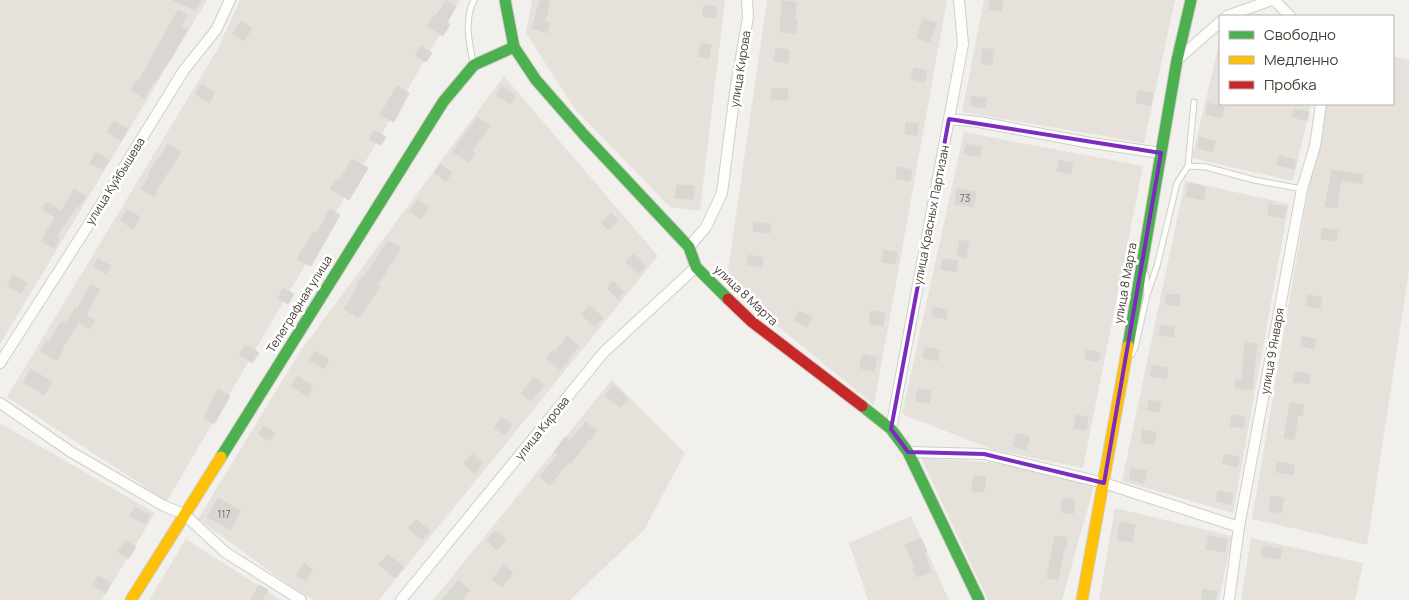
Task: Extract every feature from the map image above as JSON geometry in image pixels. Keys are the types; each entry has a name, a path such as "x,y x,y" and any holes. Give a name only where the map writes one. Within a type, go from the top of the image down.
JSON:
{"street":[{"name":"улица Куйбышева","path":"0,363 184,70 216,30 230,0"},
{"name":"улица 8 Марта","path":"505,0 514,47 536,80 578,129 689,246 696,267 752,322 891,429 908,452 980,600"},
{"name":"улица Кирова","path":"689,246 706,228 722,193 735,92 748,18 747,0"},
{"name":"улица Красных Партизан","path":"891,429 963,44 959,0"},
{"name":"улица 8 Марта","path":"1082,600 1124,371 1177,60 1190,0"},
{"path":"1230,15 1273,0 1289,15"},
{"path":"1177,60 1219,23"},
{"name":"Телеграфная улица","path":"131,600 443,102 474,65 514,47"},
{"name":"улица 9 Января","path":"1229,600 1240,527 1302,189 1315,146 1321,105"},
{"path":"949,119 979,122 1085,142 1161,153"},
{"name":"улица Кирова","path":"401,600 604,352 696,267"},
{"path":"0,403 71,452 164,506 184,514 225,552 301,600"},
{"path":"908,452 984,454 1104,483 1240,527"}],"lane":[{"path":"474,0 471,5 468,24 474,65"},
{"path":"1124,371 1135,348 1177,183 1188,166 1194,102"},
{"path":"1188,166 1206,167 1254,180 1302,189"},
{"path":"1146,244 1147,295"}],"highlighted area":[{"path":"949,119 1161,153 1104,483 984,454 908,452 891,429"}],"shaded area":[{"path":"0,0 207,0 0,344"},
{"path":"240,0 460,0 167,501 7,397 217,50"},
{"path":"532,0 725,0 700,211 670,207 574,108 526,33"},
{"path":"767,0 947,0 874,405 726,284"},
{"path":"984,0 1175,0 1144,143 962,112"},
{"path":"1219,44 1219,105 1311,105 1293,181 1192,158"},
{"path":"1394,56 1409,60 1409,271 1367,545 1252,519 1323,105 1394,105"},
{"path":"504,76 658,256 379,600 314,600 294,589 198,519 299,353"},
{"path":"964,132 1143,166 1083,468 994,450 902,414"},
{"path":"1185,181 1289,204 1233,513 1122,481"},
{"path":"612,380 685,453 644,530 570,600 433,600"},
{"path":"0,423 155,513 102,600 0,600"},
{"path":"921,458 988,462 1095,482 1062,600 988,600"},
{"path":"1115,508 1232,536 1219,600 1099,600"},
{"path":"911,516 949,600 868,600 849,543"},
{"path":"1251,538 1363,563 1355,600 1241,600"},
{"path":"186,539 281,600 149,600"}],"building":[{"path":"172,0 201,0 196,10"},
{"path":"446,0 456,6 447,23 450,24 443,36 427,26"},
{"path":"540,0 550,0 545,22 550,23 547,33 532,28"},
{"path":"990,0 1003,0 1001,11 989,9"},
{"path":"782,1 796,2 796,33 780,32"},
{"path":"704,5 717,7 716,18 702,16"},
{"path":"178,10 187,15 181,27 187,30 169,62 144,98 131,90 136,81 138,82"},
{"path":"923,19 936,23 930,42 917,38"},
{"path":"241,21 252,28 244,41 232,34"},
{"path":"701,43 711,45 709,58 698,56"},
{"path":"421,46 432,53 426,62 415,55"},
{"path":"776,48 789,50 788,63 774,61"},
{"path":"983,48 994,50 992,65 981,63"},
{"path":"914,68 927,71 925,82 911,79"},
{"path":"202,84 215,93 209,103 195,94"},
{"path":"397,86 409,93 394,122 380,115"},
{"path":"502,86 516,96 510,104 496,95"},
{"path":"772,88 788,89 788,100 771,99"},
{"path":"1138,91 1153,93 1151,105 1136,103"},
{"path":"972,96 987,98 985,108 970,105"},
{"path":"1208,103 1224,107 1222,118 1206,114"},
{"path":"1294,109 1309,112 1307,121 1292,117"},
{"path":"477,117 490,126 472,151 475,153 469,162 453,152"},
{"path":"114,121 128,129 121,141 107,132"},
{"path":"906,122 918,124 917,135 905,134"},
{"path":"374,130 386,137 381,145 369,139"},
{"path":"1200,137 1216,141 1213,152 1197,148"},
{"path":"168,144 181,152 157,189 154,197 141,189"},
{"path":"966,144 982,147 980,157 964,154"},
{"path":"96,152 109,160 103,170 90,163"},
{"path":"1280,156 1296,160 1294,169 1277,165"},
{"path":"352,159 368,168 349,200 330,189 336,179 339,181"},
{"path":"1059,160 1073,163 1071,174 1057,171"},
{"path":"440,164 452,173 446,181 434,173"},
{"path":"898,167 912,170 910,181 895,178"},
{"path":"1332,170 1363,175 1362,184 1341,180 1337,208 1325,206"},
{"path":"1189,183 1206,187 1203,200 1186,196"},
{"path":"677,185 694,186 693,199 675,198"},
{"path":"957,188 976,192 973,207 955,204"},
{"path":"74,189 86,196 56,237 59,239 54,248 41,241 55,217 42,209 47,202 61,211"},
{"path":"417,200 429,207 421,219 410,211"},
{"path":"1269,204 1286,207 1284,218 1268,215"},
{"path":"127,209 140,217 133,229 120,220"},
{"path":"330,209 340,215 311,266 297,259 314,231 317,233"},
{"path":"611,213 618,221 608,230 601,222"},
{"path":"754,222 771,224 770,233 753,231"},
{"path":"1322,228 1338,231 1336,241 1321,239"},
{"path":"960,240 969,242 966,258 957,256"},
{"path":"388,241 401,248 377,286 380,287 358,318 344,309 358,287 356,286 362,276 364,277"},
{"path":"884,250 897,253 895,264 882,262"},
{"path":"633,254 646,266 638,274 625,262"},
{"path":"749,255 763,258 762,267 747,264"},
{"path":"98,258 111,266 106,274 93,266"},
{"path":"942,259 958,261 956,272 941,269"},
{"path":"13,275 27,283 21,294 7,286"},
{"path":"613,281 624,291 618,299 607,288"},
{"path":"90,285 100,289 86,315 95,321 89,329 79,322 56,361 41,351 62,321 66,324 75,308 77,310"},
{"path":"283,288 294,294 288,304 278,298"},
{"path":"1166,294 1180,295 1179,306 1165,304"},
{"path":"1308,295 1322,297 1320,308 1306,306"},
{"path":"590,305 603,318 594,327 581,314"},
{"path":"933,307 947,310 946,319 932,316"},
{"path":"799,311 812,317 807,327 794,320"},
{"path":"871,311 885,313 883,326 869,324"},
{"path":"1161,325 1175,327 1173,337 1159,335"},
{"path":"567,336 579,346 560,370 546,358 553,350 555,352"},
{"path":"1302,336 1316,339 1314,349 1300,346"},
{"path":"1245,343 1257,344 1252,390 1235,388 1236,379 1242,380"},
{"path":"246,345 259,353 252,363 239,354"},
{"path":"925,348 940,350 938,361 923,358"},
{"path":"1087,350 1101,353 1098,362 1085,359"},
{"path":"315,351 329,360 324,369 309,360"},
{"path":"863,354 877,358 874,371 860,368"},
{"path":"1152,365 1168,368 1166,379 1150,376"},
{"path":"31,369 52,382 44,395 23,382"},
{"path":"1295,371 1310,374 1309,384 1293,382"},
{"path":"298,376 313,386 307,396 291,386"},
{"path":"534,377 545,385 530,401 521,394"},
{"path":"613,386 628,398 620,407 605,396"},
{"path":"218,389 230,396 214,424 204,418"},
{"path":"918,389 931,391 929,403 916,401"},
{"path":"1149,400 1161,402 1159,412 1147,410"},
{"path":"1290,403 1304,405 1302,416 1298,415 1294,440 1284,438"},
{"path":"1076,415 1088,417 1086,430 1074,428"},
{"path":"1232,415 1245,417 1243,428 1230,426"},
{"path":"501,417 512,424 505,435 494,428"},
{"path":"586,422 597,431 550,485 540,477 558,454 554,452 565,437 571,440"},
{"path":"264,426 275,433 270,441 258,434"},
{"path":"1143,430 1156,432 1154,444 1141,442"},
{"path":"1017,433 1030,437 1026,450 1013,446"},
{"path":"472,454 483,463 475,473 464,464"},
{"path":"1225,454 1240,457 1237,467 1222,463"},
{"path":"1278,462 1295,465 1293,475 1276,472"},
{"path":"1132,468 1147,471 1144,483 1129,479"},
{"path":"974,475 986,477 984,492 972,491"},
{"path":"1218,491 1233,494 1231,504 1216,501"},
{"path":"1271,496 1284,498 1281,513 1269,511"},
{"path":"218,498 241,511 230,530 207,517"},
{"path":"1063,498 1075,500 1073,514 1061,512"},
{"path":"135,507 150,515 145,524 130,516"},
{"path":"416,519 430,531 422,540 408,528"},
{"path":"1120,522 1135,525 1132,542 1117,540"},
{"path":"495,531 506,539 497,550 487,541"},
{"path":"1055,536 1067,538 1058,580 1047,578"},
{"path":"1209,536 1227,539 1225,552 1206,549"},
{"path":"921,538 927,551 924,552 931,572 916,577 912,568 915,568 905,545"},
{"path":"126,540 136,547 128,559 118,552"},
{"path":"1263,546 1282,549 1280,559 1261,556"},
{"path":"388,554 404,567 395,578 379,565"},
{"path":"304,563 313,570 305,581 296,575"},
{"path":"504,565 513,573 502,587 492,579"},
{"path":"98,576 111,583 106,593 93,585"},
{"path":"458,580 470,590 462,600 442,600"},
{"path":"259,585 268,590 262,600 251,600"},
{"path":"1203,589 1217,592 1215,600 1201,600"}],"traffic: fast":[{"path":"505,0 514,47 536,80 585,136 689,247 696,267 728,299"},
{"path":"1128,346 1177,60 1191,0"},
{"path":"221,457 443,102 474,65 514,47"},
{"path":"862,406 891,429 908,452 979,600"}],"traffic: slow":[{"path":"1082,600 1128,346"},
{"path":"131,600 221,457"}],"traffic: jam":[{"path":"728,299 752,322 862,406"}]}
